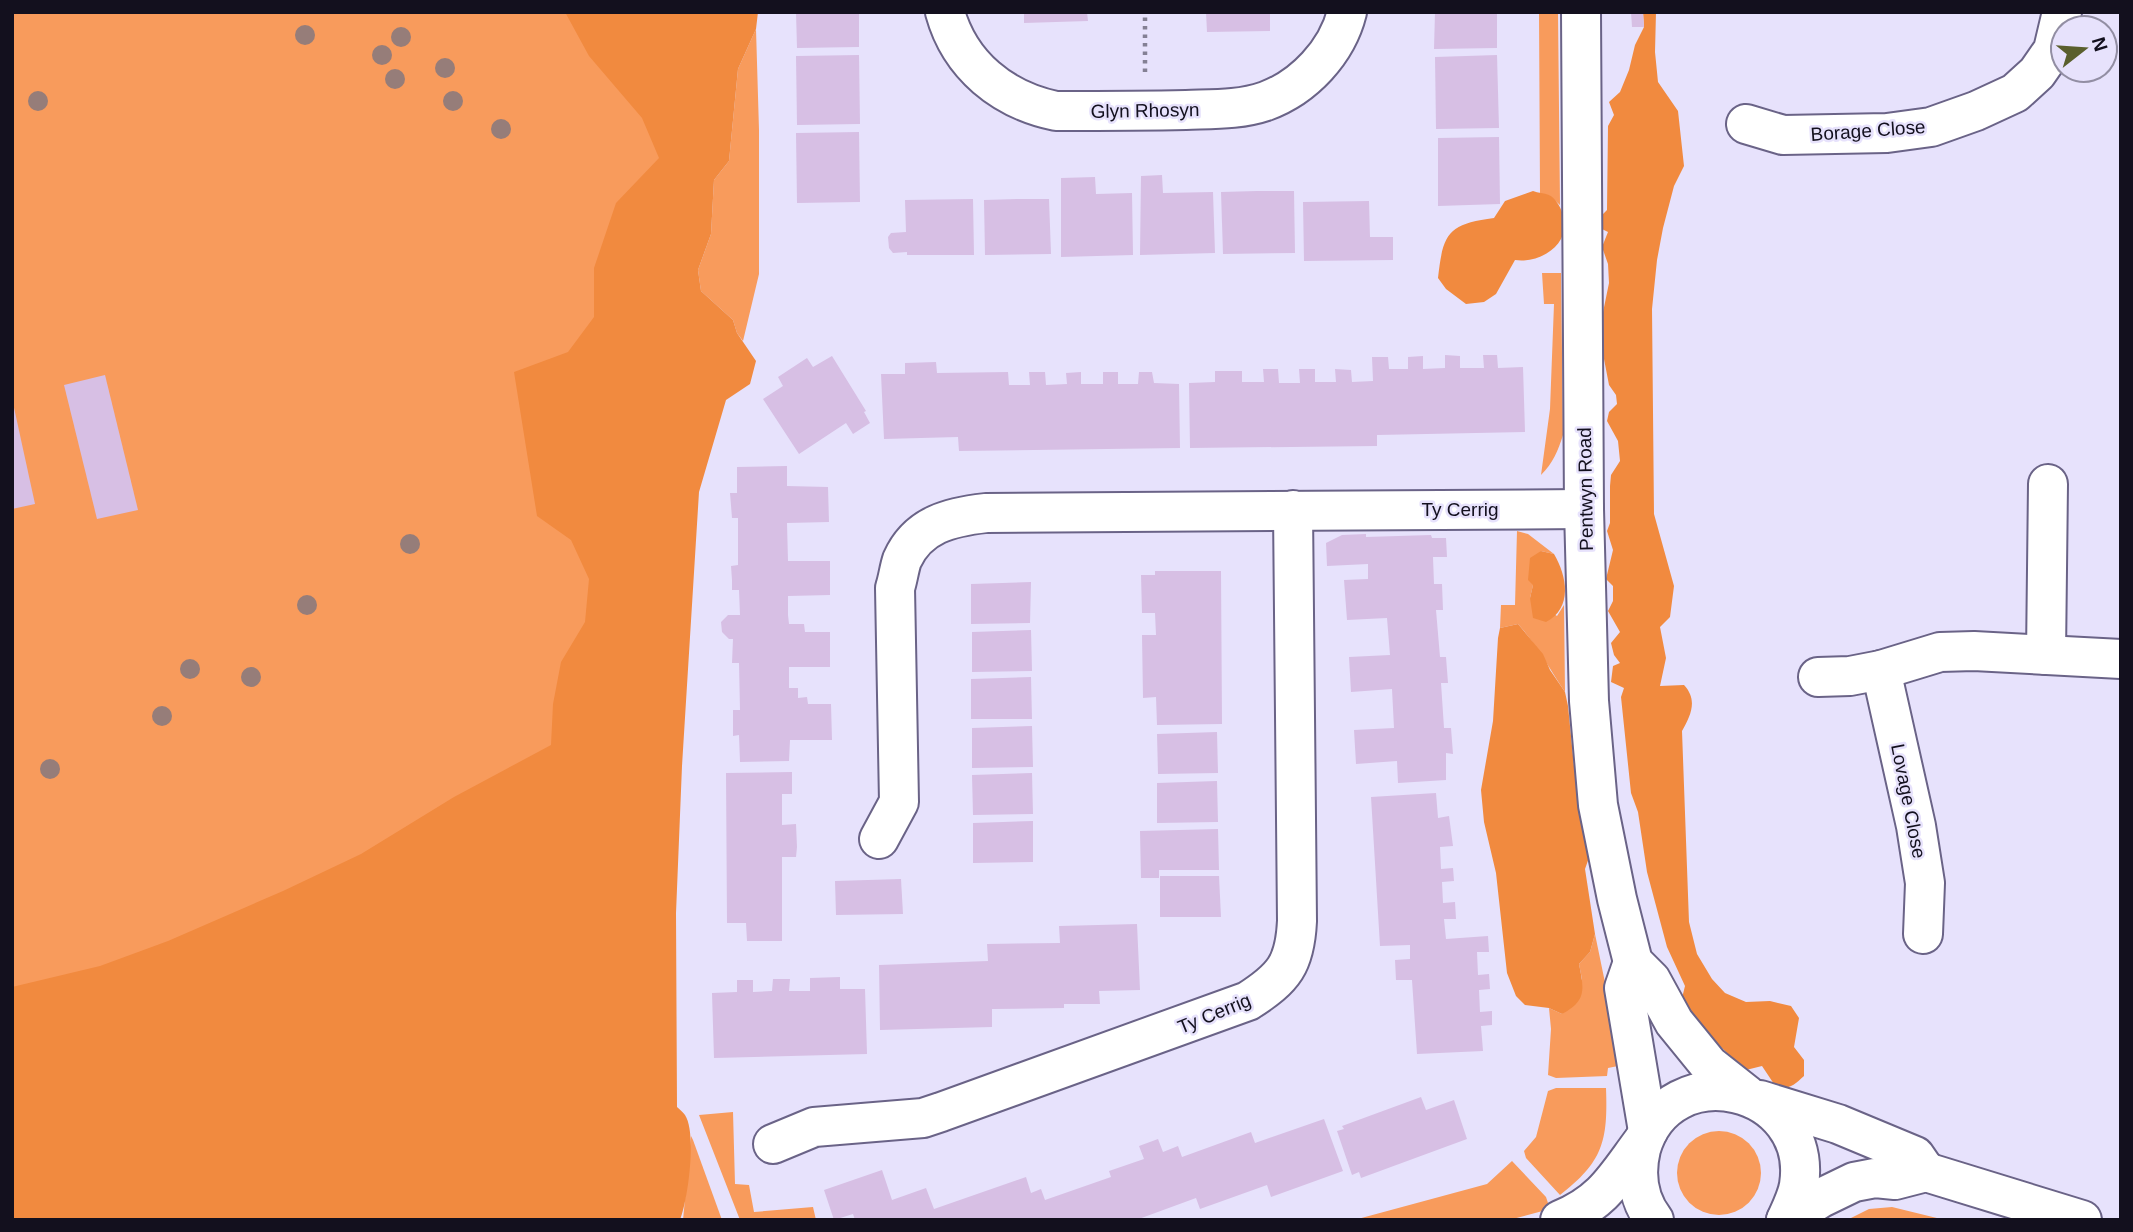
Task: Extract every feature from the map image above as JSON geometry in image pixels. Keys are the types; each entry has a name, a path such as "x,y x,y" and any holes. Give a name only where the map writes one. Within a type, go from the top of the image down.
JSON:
{"street":[{"name":"Glyn Rhosyn","path":"945,12 949,28 967,57 985,78 1011,96 1034,106 1056,111 1234,108 1268,101 1292,88 1314,71 1331,48 1347,12"},
{"name":"Pentwyn Road","path":"1581,12 1584,509 1589,701 1598,805 1617,900 1633,961 1651,980 1674,1022 1709,1065 1780,1119 1796,1145 1800,1166 1799,1186 1786,1220"},
{"name":"Borage Close","path":"1746,124 1783,135 1874,134 1931,127 1954,119 2015,93 2037,73 2053,50 2062,12"},
{"path":"2046,655 2048,484"},
{"name":"Ty Cerrig","path":"879,839 899,802 895,588 902,560 918,538 935,523 986,513 1584,509"},
{"name":"Ty Cerrig","path":"773,1144 814,1127 923,1118 941,1112 1248,1001 1268,989 1285,971 1296,947 1297,921 1293,510"},
{"path":"1818,677 1850,676 1881,670 1940,652 1974,651 2121,659"},
{"name":"Lovage Close","path":"1881,670 1916,826 1925,883 1923,934"},
{"name":"Pentwyn Road","path":"1633,961 1624,988 1646,1134 1638,1162 1639,1186 1646,1210 1654,1220"},
{"path":"1560,1220 1594,1203 1615,1179 1662,1113 1680,1099 1701,1091 1724,1090 1838,1125 1915,1156 1926,1172"},
{"path":"1786,1220 1821,1198 1854,1182 1875,1178 1895,1180 1926,1172 2082,1220"}],"path":[{"path":"1145,12 1145,111"}],"shaded area":[{"path":"12,12 695,12 598,848 12,1125"},
{"path":"565,12 758,12 756,29 738,69 729,161 714,180 711,234 698,270 701,291 733,320 737,333 756,361 750,384 726,400 699,492 676,913 677,1107 689,1124 691,1151 686,1198 680,1220 12,1220 12,987 100,966 168,941 283,891 361,854 454,797 551,745 553,704 561,662 585,622 589,579 571,540 537,516 514,372 568,352 594,317 594,268 616,203 659,158 642,118 589,56"},
{"path":"1539,12 1558,12 1560,205 1550,196 1540,194"},
{"path":"1643,12 1656,12 1655,52 1658,82 1678,111 1684,166 1674,186 1663,228 1652,309 1654,514 1674,586 1670,617 1660,627 1666,658 1660,686 1684,685 1692,702 1682,731 1689,922 1697,954 1712,979 1725,993 1746,1002 1770,1001 1791,1006 1799,1018 1794,1047 1804,1060 1804,1076 1784,1088 1776,1087 1762,1066 1746,1070 1735,1064 1698,1024 1682,998 1685,986 1667,947 1647,872 1638,812 1631,793 1621,697 1624,688 1611,682 1613,666 1620,663 1614,655 1611,643 1620,632 1608,611 1613,601 1613,586 1606,579 1613,550 1607,531 1610,523 1611,475 1620,461 1618,441 1607,421 1609,412 1617,404 1616,395 1609,385 1604,359 1601,322 1609,283 1608,264 1602,247 1608,232 1602,229 1601,216 1607,210 1608,126 1614,115 1609,102 1620,92 1629,70 1635,45 1644,27"},
{"path":"756,29 759,274 743,341 733,320 701,291 698,270 711,234 714,180 729,161 738,69"},
{"path":"1533,191 1549,195 1560,207 1565,223 1560,241 1554,248 1536,258 1515,260 1496,294 1484,302 1466,304 1446,289 1438,278 1446,241 1457,228 1494,218 1505,201"},
{"path":"1542,273 1561,273 1563,435 1555,456 1541,475 1550,409 1554,304 1544,304"},
{"path":"1517,531 1528,534 1554,554 1541,551 1530,598 1557,616 1564,605 1565,692 1518,624 1500,628 1501,605 1515,605"},
{"path":"1541,551 1554,554 1562,572 1565,591 1560,609 1546,622 1533,618 1530,598 1533,585 1528,580 1530,558"},
{"path":"1518,624 1543,654 1565,692 1574,766 1591,852 1585,869 1595,934 1590,952 1579,964 1582,981 1580,999 1562,1014 1549,1008 1525,1005 1516,996 1507,973 1496,873 1484,822 1481,790 1493,721 1498,638 1500,628"},
{"path":"1595,934 1615,1031 1618,1066 1608,1068 1607,1076 1556,1078 1548,1075 1551,1029 1549,1008 1562,1014 1582,979 1579,964 1590,952"},
{"path":"1556,1088 1606,1088 1606,1122 1600,1149 1586,1172 1560,1195 1526,1158 1524,1151 1536,1137 1548,1091"},
{"path":"733,1112 735,1184 749,1185 754,1212 813,1207 816,1220 740,1220 699,1115"},
{"path":"1719,1131 1735,1134 1749,1143 1758,1157 1761,1173 1758,1189 1749,1203 1735,1212 1719,1215 1703,1212 1689,1203 1680,1189 1677,1173 1680,1157 1689,1143 1703,1134"},
{"path":"691,1136 693,1140 722,1220 683,1220"},
{"path":"1512,1161 1546,1197 1550,1209 1509,1220 1354,1220 1487,1184"},
{"path":"1892,1207 1945,1220 1847,1220 1869,1209"}],"building":[{"path":"796,12 859,12 859,47 797,48"},
{"path":"1024,12 1087,12 1088,21 1024,23"},
{"path":"1206,12 1270,12 1270,31 1207,32"},
{"path":"1435,12 1497,12 1497,48 1434,49"},
{"path":"1631,12 1643,12 1644,27 1632,27"},
{"path":"859,55 860,124 797,125 796,56"},
{"path":"1497,55 1499,128 1436,129 1435,57"},
{"path":"859,132 860,202 797,203 796,133"},
{"path":"1499,137 1500,204 1438,206 1438,138"},
{"path":"1162,175 1163,193 1213,192 1215,253 1140,255 1141,176"},
{"path":"1095,177 1096,194 1132,193 1133,255 1061,257 1061,178"},
{"path":"1294,191 1295,253 1223,254 1221,192"},
{"path":"973,199 974,255 907,255 907,252 893,253 889,248 888,237 891,233 906,232 905,200"},
{"path":"1049,199 1051,254 985,255 984,200"},
{"path":"1369,201 1370,237 1393,237 1393,260 1304,261 1303,202"},
{"path":"1445,355 1460,356 1460,368 1484,368 1483,355 1497,355 1498,368 1523,367 1525,432 1377,435 1377,446 1190,448 1189,383 1215,382 1215,371 1242,371 1242,382 1264,382 1263,369 1278,369 1279,383 1300,383 1299,369 1315,369 1315,382 1336,382 1335,369 1351,370 1352,382 1373,381 1372,357 1388,357 1389,369 1408,369 1408,357 1423,356 1423,369 1445,368"},
{"path":"832,356 866,411 864,412 870,423 853,434 846,423 799,454 763,399 783,386 778,377 807,358 813,367"},
{"path":"936,362 937,373 1008,372 1009,385 1030,385 1029,372 1045,372 1046,385 1067,384 1066,373 1081,372 1081,384 1103,384 1103,372 1118,372 1118,384 1138,384 1139,372 1152,372 1154,383 1179,384 1180,448 959,451 958,437 884,439 881,374 905,374 905,363"},
{"path":"105,375 138,510 97,519 64,385"},
{"path":"12,404 35,504 12,509"},
{"path":"787,466 787,486 828,487 829,522 787,523 788,561 830,561 830,595 788,596 788,615 789,624 804,624 805,632 830,632 830,667 789,667 789,688 798,688 798,698 807,697 808,704 831,704 832,740 790,740 789,761 740,762 739,735 733,736 733,710 740,710 739,663 732,663 733,639 729,639 722,632 721,622 728,615 740,615 739,590 732,590 731,566 738,565 738,518 732,518 730,493 737,493 737,467"},
{"path":"1366,534 1366,537 1431,535 1432,538 1446,538 1447,557 1433,557 1434,584 1442,584 1443,610 1436,610 1440,657 1446,657 1448,683 1441,683 1444,728 1451,728 1453,754 1446,753 1446,780 1398,783 1397,761 1356,764 1354,730 1394,728 1392,689 1351,692 1349,657 1390,655 1387,618 1347,620 1344,580 1368,579 1368,564 1327,566 1326,543 1342,535"},
{"path":"1155,571 1221,571 1222,724 1157,725 1156,697 1143,698 1142,635 1156,635 1155,613 1142,613 1141,575 1155,575"},
{"path":"1031,582 1030,623 971,624 971,584"},
{"path":"1031,630 1032,671 972,672 972,632"},
{"path":"1031,677 1032,719 971,719 971,679"},
{"path":"1032,726 1033,767 972,768 972,728"},
{"path":"1217,732 1218,773 1158,774 1157,734"},
{"path":"792,772 792,794 782,794 782,825 796,824 797,847 796,857 782,857 782,941 747,941 746,923 727,923 726,773"},
{"path":"1032,773 1033,814 973,815 972,775"},
{"path":"1217,781 1218,822 1157,823 1157,783"},
{"path":"1436,793 1438,818 1449,816 1453,846 1440,847 1441,869 1453,868 1454,881 1442,882 1443,903 1455,902 1456,919 1444,919 1446,939 1488,936 1489,952 1477,952 1478,975 1489,974 1490,989 1479,990 1480,1012 1492,1011 1492,1025 1481,1026 1483,1051 1417,1054 1412,980 1396,980 1395,960 1410,959 1410,945 1380,946 1371,797"},
{"path":"1033,821 1033,862 973,863 973,823"},
{"path":"1218,829 1219,870 1159,870 1159,878 1141,878 1140,831"},
{"path":"1160,876 1219,876 1221,917 1160,917"},
{"path":"901,879 903,914 836,915 835,881"},
{"path":"1137,924 1140,990 1099,991 1100,1004 1064,1004 1064,1008 992,1009 992,1027 880,1030 879,965 988,961 987,944 1060,943 1059,926"},
{"path":"840,977 840,989 865,989 867,1054 714,1058 712,993 737,992 737,980 753,980 753,992 772,991 773,979 790,979 789,991 810,991 810,978"},
{"path":"1421,1097 1426,1110 1454,1100 1467,1139 1361,1178 1359,1172 1352,1175 1337,1131 1344,1129 1342,1126"},
{"path":"1324,1119 1343,1171 1271,1197 1267,1185 1200,1209 1196,1198 1136,1220 855,1220 853,1214 834,1220 824,1190 882,1170 892,1200 926,1188 934,1209 1026,1177 1031,1193 1041,1189 1045,1200 1111,1177 1109,1171 1144,1159 1139,1146 1158,1139 1163,1152 1178,1146 1182,1157 1251,1132 1255,1143"}]}
